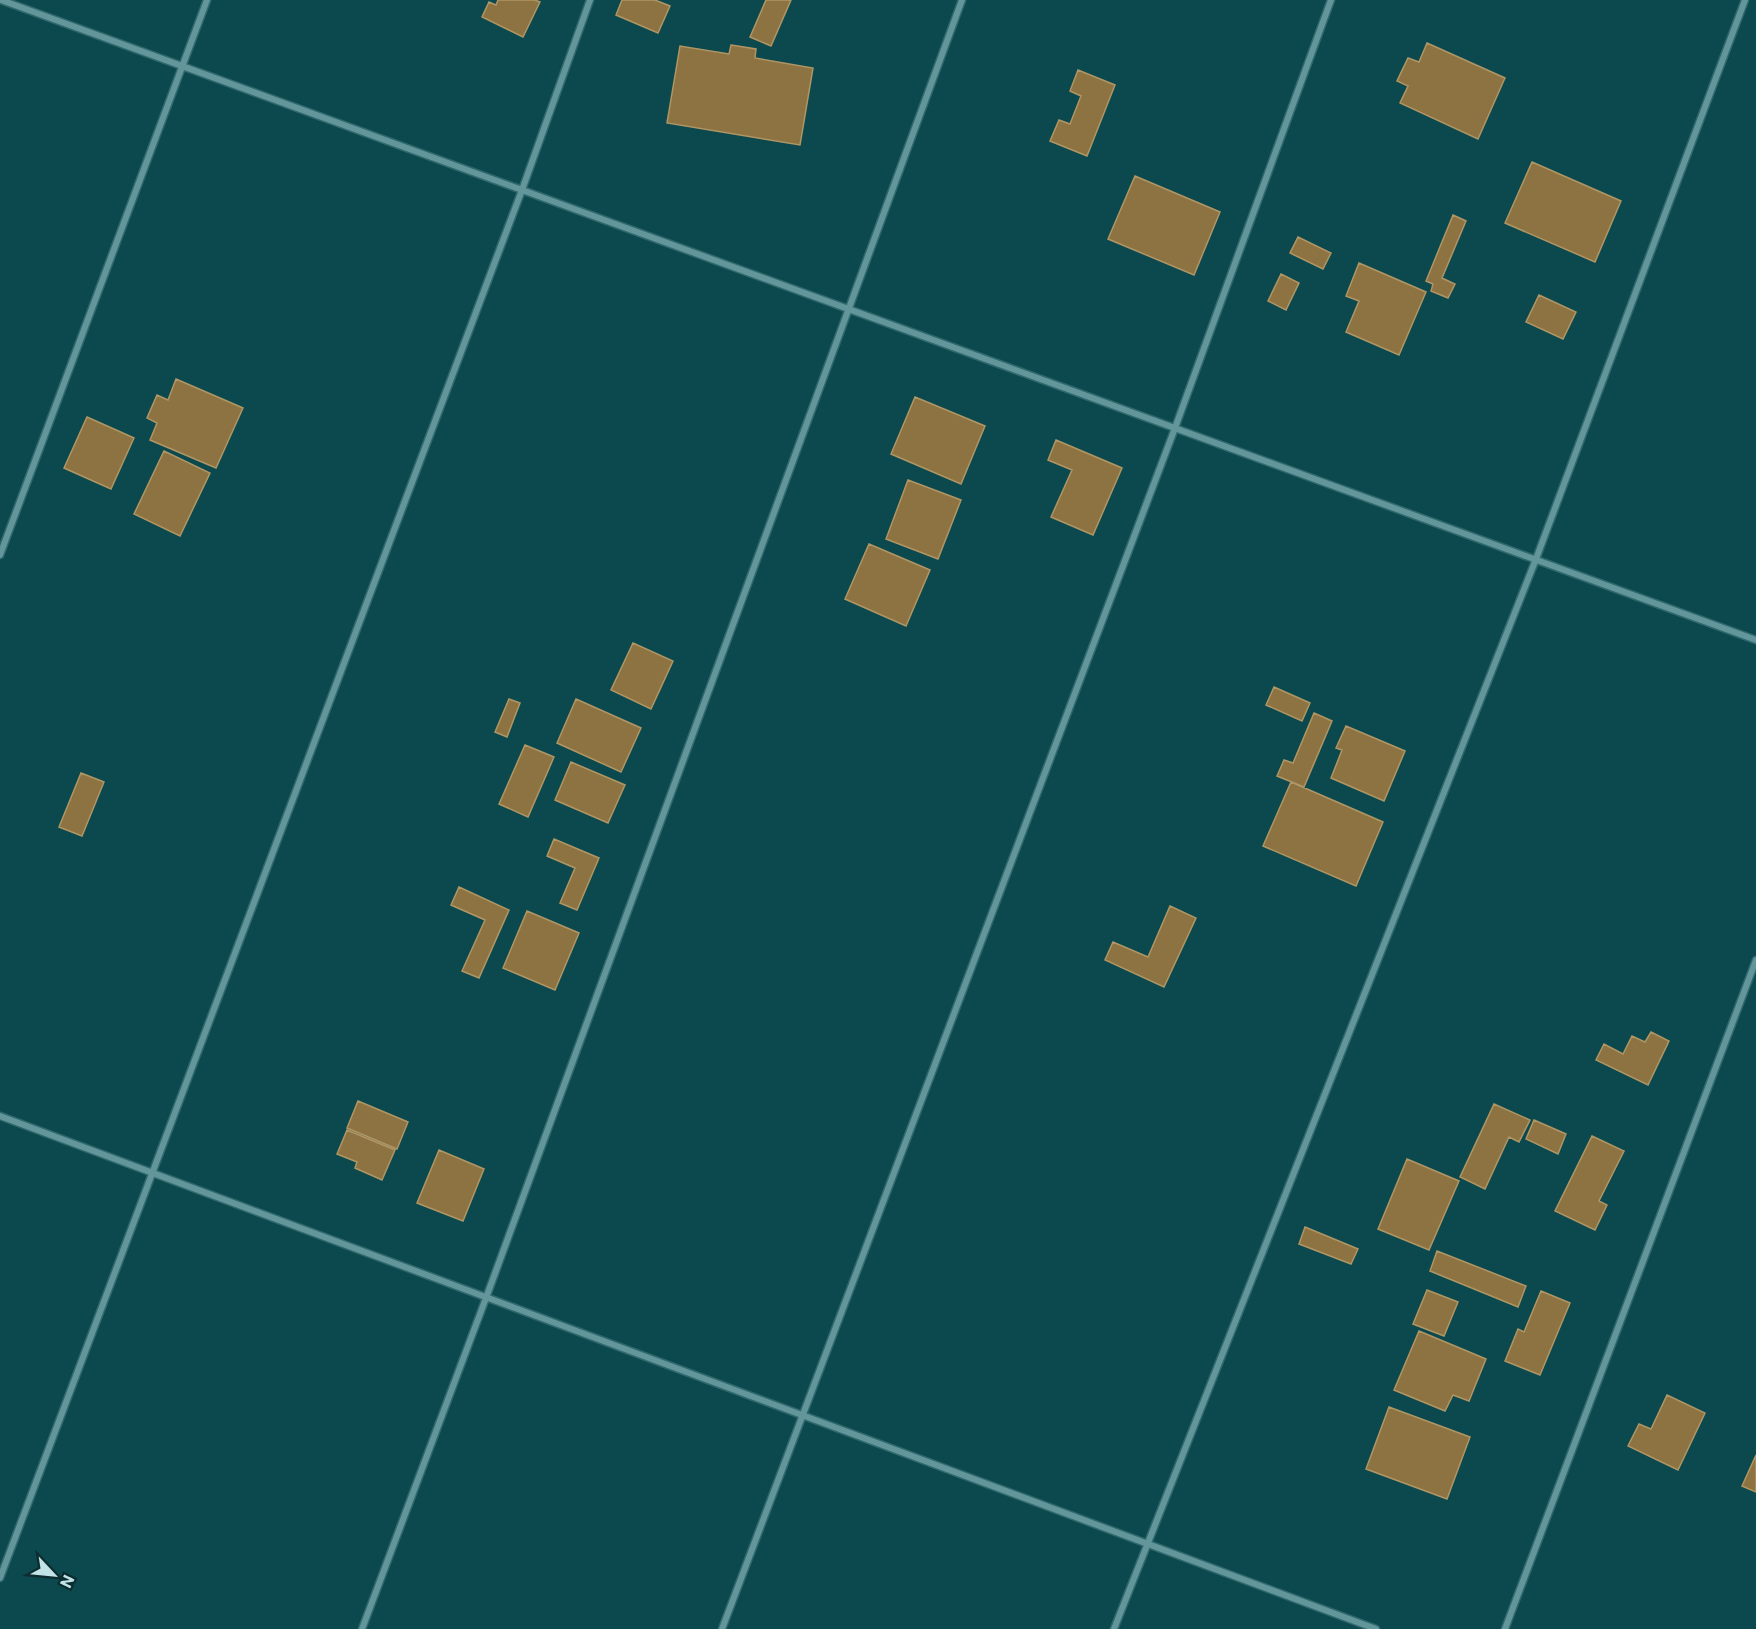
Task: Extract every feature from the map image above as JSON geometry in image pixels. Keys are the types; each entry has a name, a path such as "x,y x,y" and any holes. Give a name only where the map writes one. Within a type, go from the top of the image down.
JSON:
{"street":[{"path":"1,0 1756,640"},
{"path":"0,555 207,0"},
{"path":"0,1578 522,190 590,0"},
{"path":"362,1629 486,1298 962,0"},
{"path":"722,1629 1175,428 1331,0"},
{"path":"1114,1629 1536,559 1744,0"},
{"path":"1505,1629 1756,960"},
{"path":"0,1116 1376,1629"}],"building":[{"path":"498,0 540,2 523,37 482,17 489,2 496,5"},
{"path":"622,0 655,0 670,6 658,33 616,15"},
{"path":"766,0 791,0 771,46 750,37"},
{"path":"1427,43 1505,78 1478,139 1400,103 1408,86 1397,81 1408,58 1419,62"},
{"path":"731,45 756,49 755,58 813,68 800,145 667,123 680,46 729,54"},
{"path":"1078,70 1115,85 1087,156 1050,141 1059,120 1070,124 1081,96 1070,91"},
{"path":"1532,162 1621,201 1595,262 1505,223"},
{"path":"1135,176 1220,212 1194,275 1108,239"},
{"path":"1453,215 1466,221 1442,278 1455,284 1448,298 1431,291 1433,284 1426,281"},
{"path":"1298,237 1331,253 1323,269 1290,253"},
{"path":"1359,263 1426,292 1399,355 1346,332 1359,301 1346,296"},
{"path":"1281,274 1299,283 1286,310 1268,301"},
{"path":"1539,295 1576,312 1563,339 1526,322"},
{"path":"176,379 243,408 216,468 150,440 157,423 147,418 157,395 168,400"},
{"path":"915,397 985,426 961,484 891,454"},
{"path":"87,417 134,438 111,489 64,468"},
{"path":"1056,440 1122,468 1093,535 1051,517 1072,470 1048,460"},
{"path":"164,451 210,473 180,536 134,514"},
{"path":"908,480 961,500 938,559 886,539"},
{"path":"869,544 930,570 906,626 845,599"},
{"path":"633,643 673,661 651,709 611,690"},
{"path":"1274,687 1310,703 1302,721 1266,705"},
{"path":"509,699 520,703 507,737 495,732"},
{"path":"576,699 641,728 621,772 557,743"},
{"path":"1314,713 1332,721 1304,787 1277,776 1284,760 1293,763"},
{"path":"1346,726 1405,751 1384,801 1331,778 1342,750 1336,748"},
{"path":"525,745 554,757 528,817 499,804"},
{"path":"571,762 625,785 608,823 555,800"},
{"path":"81,773 104,782 82,836 59,827"},
{"path":"1291,782 1383,822 1356,886 1263,846"},
{"path":"554,839 599,858 577,910 560,903 575,868 547,856"},
{"path":"459,887 509,910 479,978 462,971 485,920 451,905"},
{"path":"1170,906 1196,918 1164,987 1105,960 1113,942 1148,957"},
{"path":"527,911 579,933 555,990 503,968"},
{"path":"1651,1032 1669,1041 1648,1085 1596,1060 1604,1044 1623,1054 1632,1036 1645,1042"},
{"path":"358,1101 408,1122 397,1149 347,1128"},
{"path":"1494,1104 1530,1120 1519,1142 1509,1137 1485,1189 1460,1177"},
{"path":"1534,1120 1566,1134 1558,1154 1526,1139"},
{"path":"347,1130 395,1150 382,1180 355,1168 357,1162 337,1154"},
{"path":"1592,1136 1624,1151 1599,1201 1607,1205 1595,1230 1555,1211"},
{"path":"439,1150 484,1169 463,1221 417,1203"},
{"path":"1407,1159 1459,1181 1429,1250 1378,1229"},
{"path":"1305,1227 1358,1249 1351,1264 1299,1244"},
{"path":"1437,1251 1526,1286 1518,1307 1430,1271"},
{"path":"1427,1290 1458,1302 1444,1336 1413,1324"},
{"path":"1541,1291 1570,1303 1540,1375 1505,1361 1518,1329 1524,1332"},
{"path":"1419,1331 1486,1359 1469,1401 1453,1395 1445,1411 1394,1390"},
{"path":"1667,1395 1705,1413 1678,1470 1628,1446 1639,1424 1651,1429"},
{"path":"1389,1407 1470,1437 1447,1499 1366,1469"},
{"path":"1756,1455 1756,1492 1742,1486"}]}
